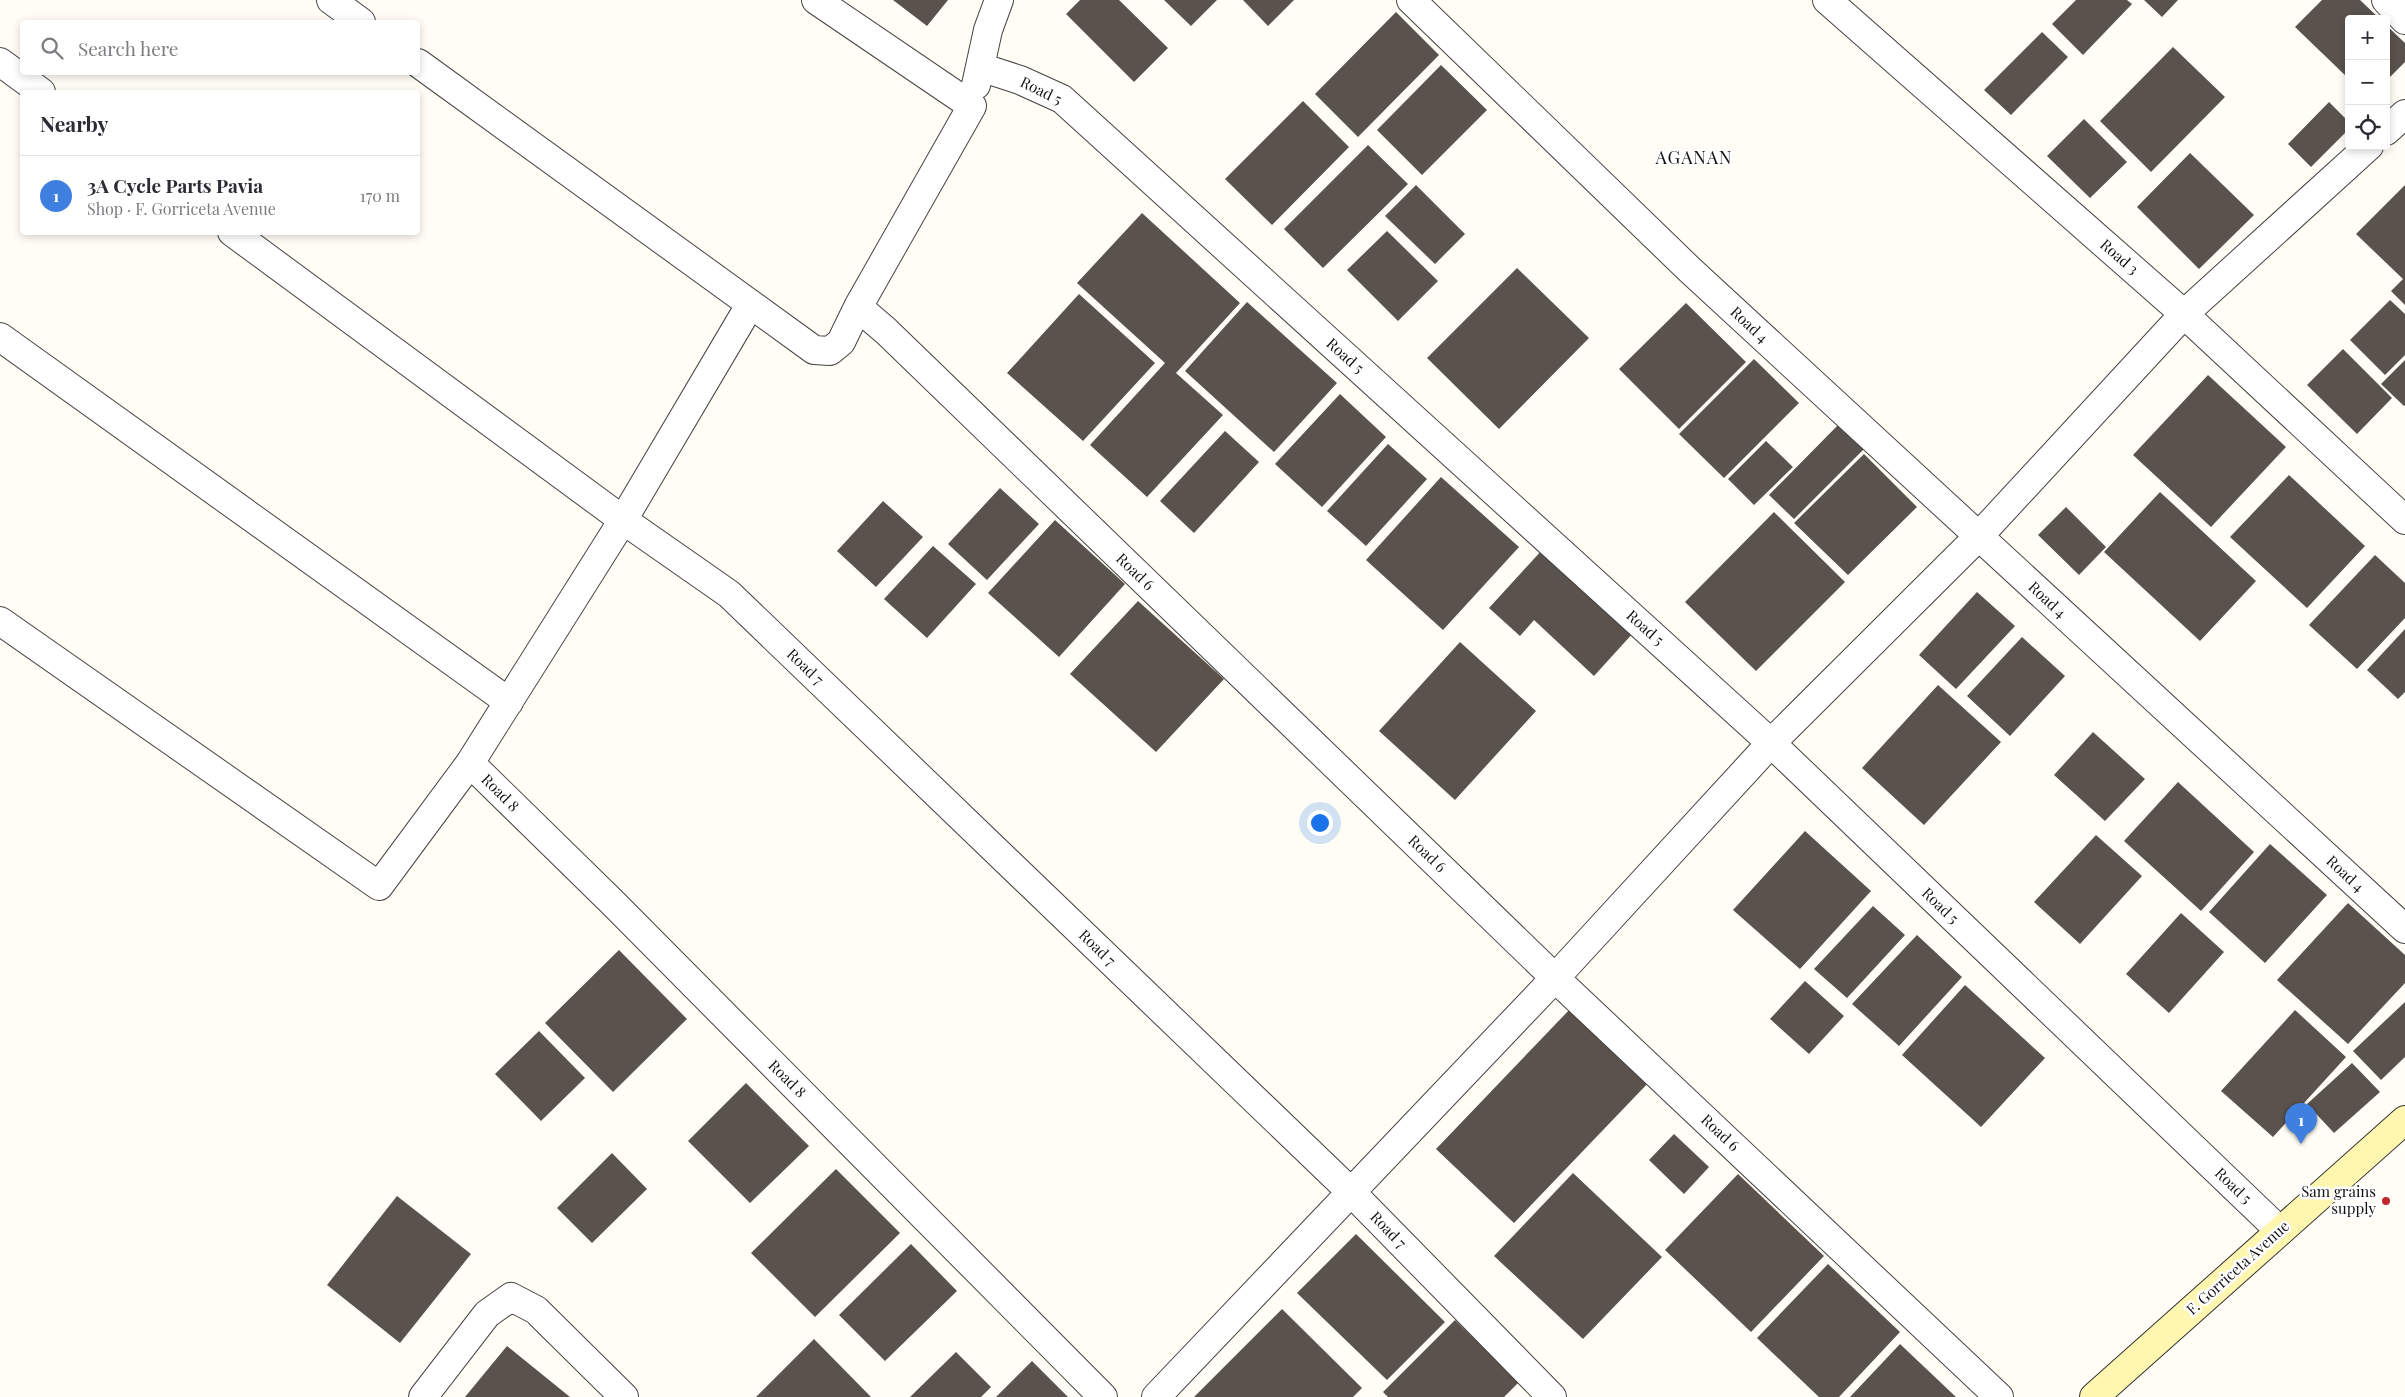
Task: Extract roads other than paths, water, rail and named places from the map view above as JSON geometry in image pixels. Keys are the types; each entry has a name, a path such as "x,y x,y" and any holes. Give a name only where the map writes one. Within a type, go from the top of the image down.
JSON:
{"main road":[{"name":"F. Gorriceta Avenue","path":"2094,1397 2405,1120"}],"street":[{"path":"330,0 359,20"},
{"path":"816,0 972,106"},
{"path":"420,64 814,350 830,352 841,342 858,306 972,106 988,30 999,0"},
{"name":"Road 4","path":"1411,0 1690,270 2405,929"},
{"name":"Road 3","path":"1827,0 2184,314 2405,520"},
{"path":"2386,0 2405,20"},
{"path":"0,62 38,90"},
{"name":"Road 5","path":"980,67 1020,80 1062,99 1771,743 2280,1231"},
{"path":"2390,127 2405,114"},
{"path":"1156,1397 1555,978 1771,743 1978,537 2184,314 2365,150"},
{"name":"Road 7","path":"236,235 623,520 729,594 1351,1192 1552,1397"},
{"path":"0,621 379,886 470,763 509,702 623,520 750,305"},
{"name":"Road 6","path":"858,306 1555,978 1999,1397"},
{"path":"0,337 509,702"},
{"name":"Road 8","path":"470,763 613,903 1103,1397"},
{"path":"422,1397 487,1314 511,1297 536,1310 624,1397"}],"place":[{"name":"3A Cycle Parts Pavia","path":"2301,1144"},
{"name":"Sam grains supply","path":"2386,1201"}],"district":[{"name":"AGANAN","path":"1694,158"}]}
